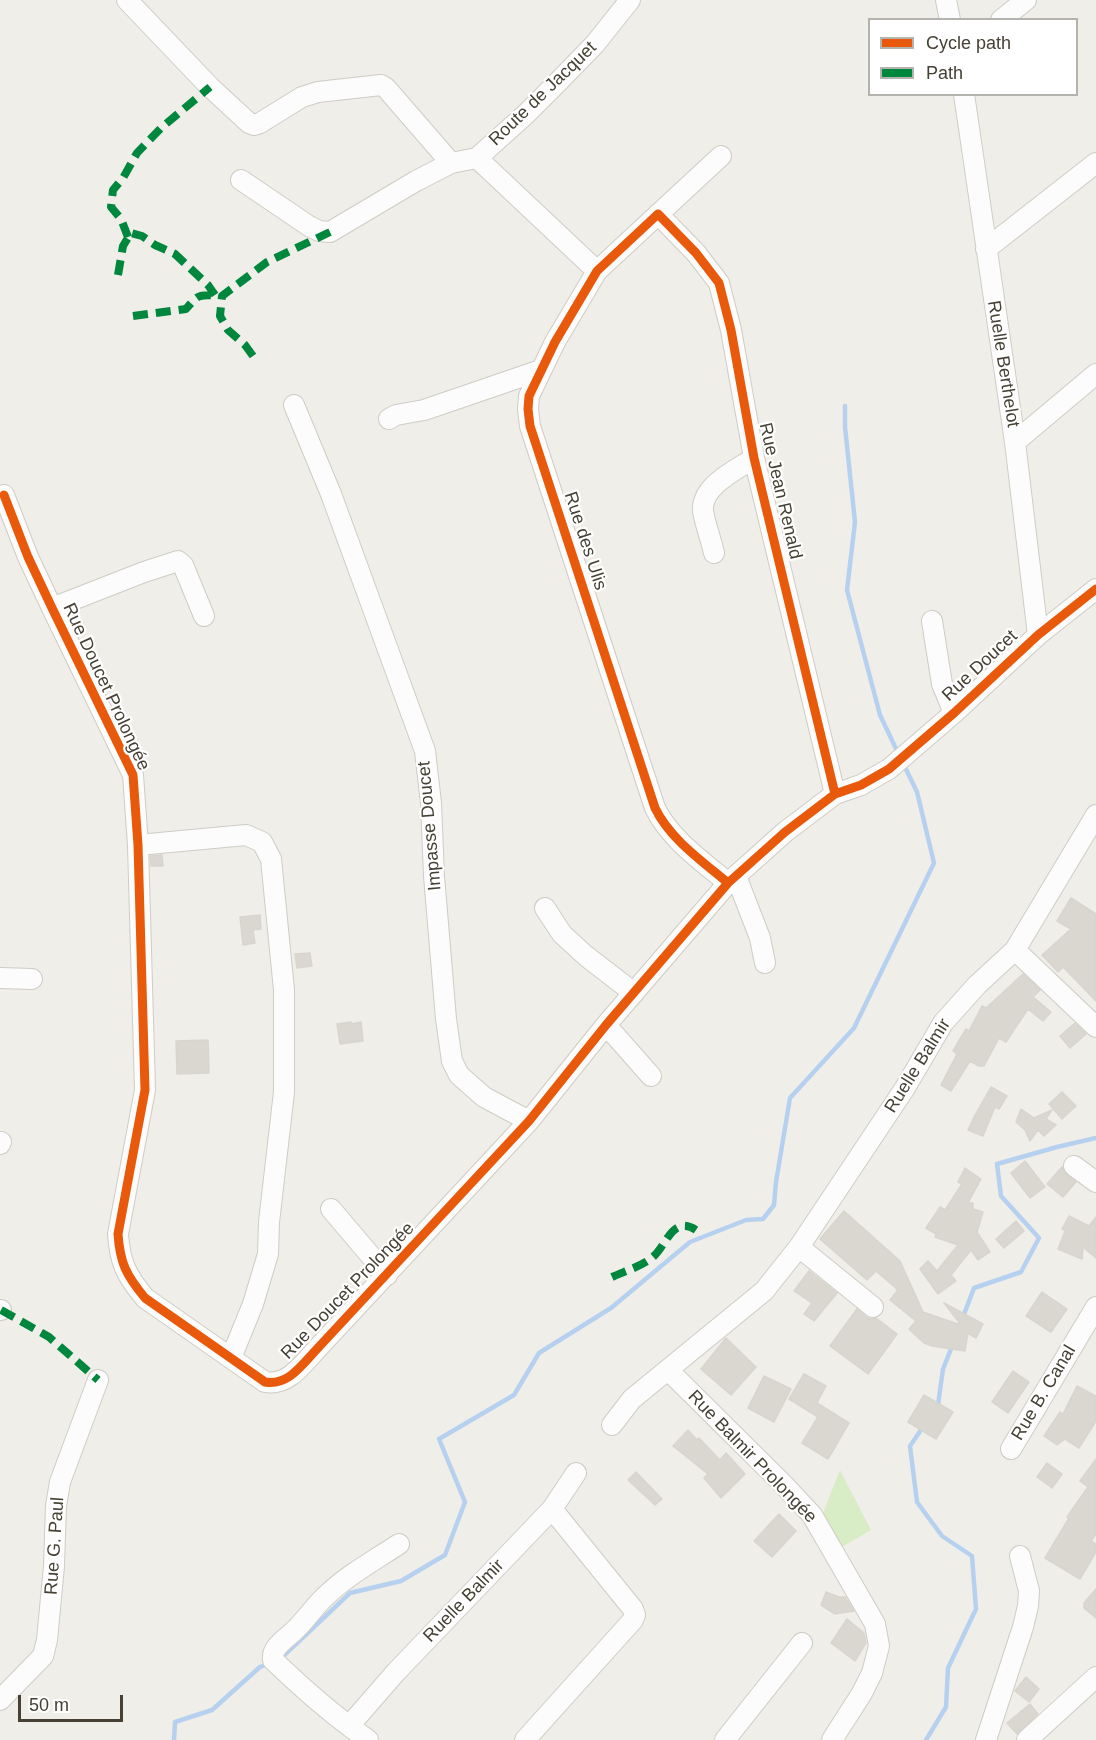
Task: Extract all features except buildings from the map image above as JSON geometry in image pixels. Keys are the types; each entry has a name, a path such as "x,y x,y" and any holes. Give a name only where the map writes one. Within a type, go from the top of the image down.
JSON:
{"street":[{"path":"127,0 210,87 249,123 254,125 260,123 302,97 318,92 381,85 451,163"},
{"name":"Route de Jacquet","path":"241,180 309,226 319,231 330,232 451,163 477,158 566,75 595,44 630,0"},
{"path":"946,0 950,18"},
{"path":"1004,18 1026,0"},
{"name":"Ruelle Berthelot","path":"964,96 1015,442 1038,635"},
{"name":"Rue des Ulis","path":"721,156 597,271 555,342 529,396 528,409 530,426 655,808 671,833 732,880"},
{"path":"477,158 597,271"},
{"path":"986,249 1096,163"},
{"name":"Rue Jean Renald","path":"658,214 696,253 719,283 754,458 835,794"},
{"path":"389,419 396,415 424,410 541,370"},
{"path":"1015,442 1096,374"},
{"name":"Impasse Doucet","path":"294,405 331,494 424,751 431,804 434,876 446,1019 452,1061 459,1075 484,1097 529,1121"},
{"path":"714,553 703,511 707,492 714,484 754,458"},
{"name":"Rue Doucet Prolongée","path":"4,495 28,556 133,775 138,845 145,1090 118,1234 120,1254 132,1282 145,1298 265,1382 273,1384 283,1382 387,1275 529,1121 606,1025 732,880 785,832 835,794 861,785 889,769"},
{"path":"52,608 178,561 183,564 204,616"},
{"name":"Rue Doucet","path":"889,769 954,713 1038,635 1096,589"},
{"path":"932,621 942,684 954,713"},
{"name":"Ruelle Balmir","path":"612,1425 633,1399 764,1291 799,1247 905,1088 943,1023 977,985 1015,950 1096,815"},
{"path":"138,845 246,835 262,842 271,859 284,990 284,1092 269,1222 268,1254 253,1304 231,1358"},
{"path":"732,880 760,938 765,963"},
{"path":"545,908 562,934 586,956 634,993"},
{"path":"1015,950 1096,1027"},
{"path":"0,978 32,978"},
{"path":"606,1025 651,1076"},
{"path":"1074,1167 1096,1182"},
{"path":"331,1209 387,1275"},
{"path":"799,1247 873,1306"},
{"name":"Rue B. Canal","path":"1011,1449 1096,1307"},
{"name":"Rue Balmir Prolongée","path":"668,1370 812,1515 875,1624 879,1646 872,1673 832,1740"},
{"name":"Rue G. Paul","path":"0,1700 43,1656 47,1640 54,1566 56,1506 60,1482 98,1380"},
{"name":"Ruelle Balmir","path":"349,1726 396,1672 552,1509 576,1473"},
{"path":"525,1740 633,1620 635,1615 633,1609 552,1509"},
{"path":"368,1740 291,1678 273,1660 272,1654 328,1594 399,1544"},
{"path":"986,1740 1028,1606 1029,1591 1020,1556"},
{"path":"725,1740 802,1643"},
{"path":"1027,1740 1096,1677"}],"green space":[{"path":"840,1470 871,1530 842,1547 823,1513"}],"waterway":[{"path":"845,406 845,427 855,522 847,590 880,715 898,753"},
{"path":"279,1660 350,1593 401,1581 445,1555 465,1502 439,1439 514,1395 539,1353 611,1308 690,1242 746,1220 763,1219 774,1205 790,1098 854,1028 934,863 917,792 903,763"},
{"path":"958,1330 974,1288 1021,1272 1039,1238 1001,1196 997,1164 1096,1138"},
{"path":"936,1408 943,1369 953,1344"},
{"path":"923,1427 910,1446 917,1502 942,1536 972,1556 976,1609 948,1668 946,1707 926,1740"},
{"path":"174,1740 175,1722 212,1710 260,1667 268,1664"}],"marked path":[{"path":"128,237 121,219 111,207 113,190 123,178 137,153 161,128 210,87"},
{"path":"253,356 245,345 228,330 220,316 222,296 267,262 330,232"},
{"path":"118,275 123,246 131,233 142,236 175,254 208,285 215,295"},
{"path":"133,316 186,309 200,296 219,296"},
{"path":"612,1277 650,1260 676,1228 688,1226 696,1230"},
{"path":"1,1310 49,1337 98,1380"}],"cycle path":[{"path":"728,883 678,840 655,808 530,426 528,409 529,396 555,342 597,271 658,214 696,253 719,283 731,330 754,458 835,794"},
{"path":"4,495 28,557 133,775 138,845 145,1090 118,1234 122,1261 145,1298 265,1382 281,1381 300,1368 529,1121 606,1025 728,883 785,832 835,794 861,785 889,769 954,713 1038,635 1096,589"}]}
